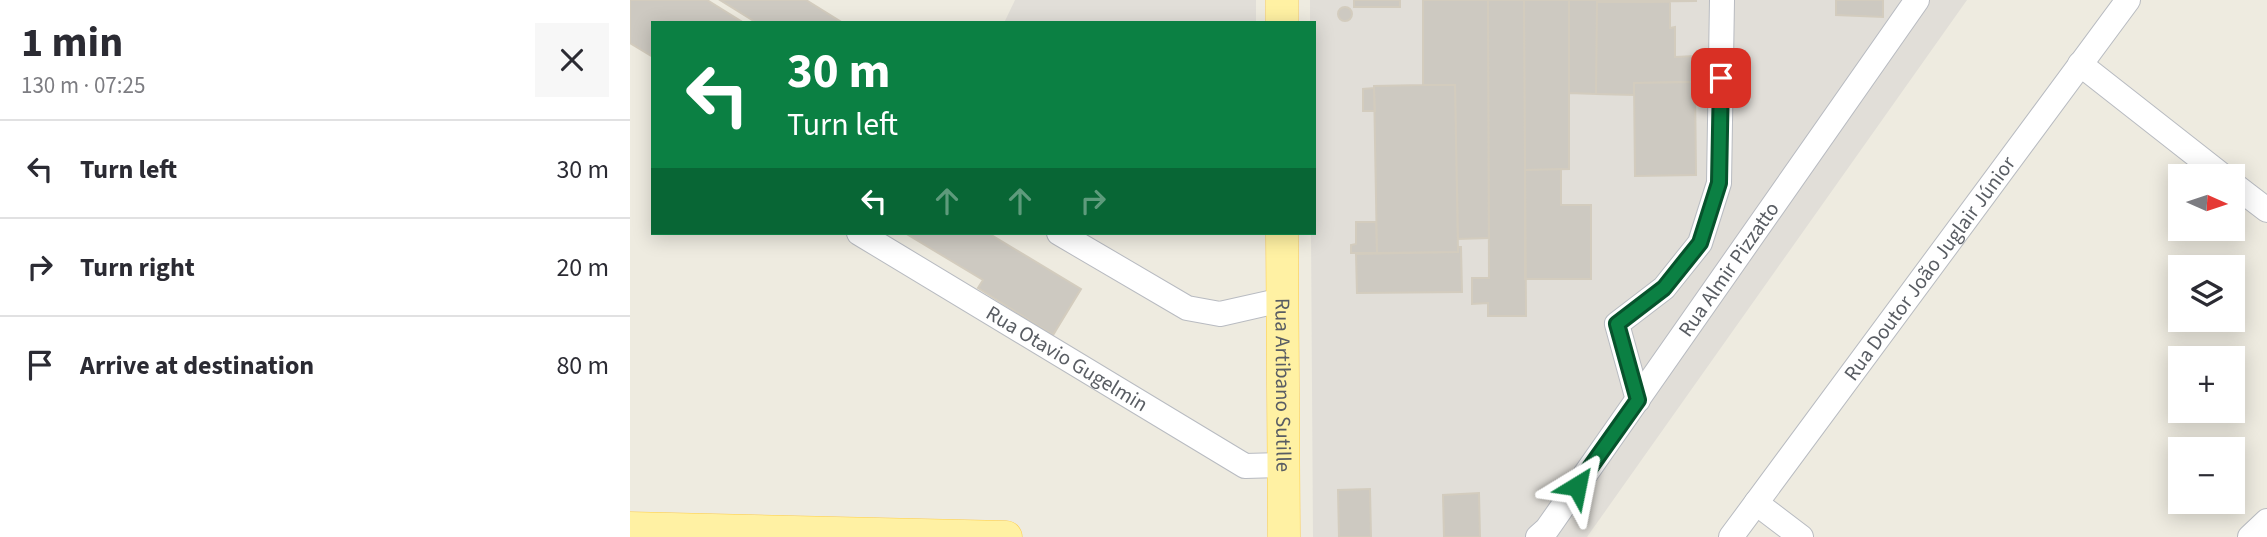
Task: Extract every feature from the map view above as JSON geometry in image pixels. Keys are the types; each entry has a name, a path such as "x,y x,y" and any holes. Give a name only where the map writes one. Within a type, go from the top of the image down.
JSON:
{"main road":[{"path":"1282,0 1282,21"},
{"name":"Rua Artibano Sutille","path":"1282,235 1284,537"},
{"path":"630,528 1006,537"}],"street":[{"path":"1638,400 1617,324 1664,288 1700,243 1719,183 1722,0"},
{"name":"Rua Almir Pizzatto","path":"1538,537 1547,529 1917,0"},
{"name":"Rua Doutor João Juglair Júnior","path":"1731,537 2128,0"},
{"path":"2080,64 2207,164"},
{"path":"2245,193 2267,210"},
{"name":"Rua Otavio Gugelmin","path":"862,235 1245,466 1282,465"},
{"path":"1062,235 1187,309 1220,314 1282,300"},
{"path":"1756,503 1801,537"},
{"path":"2250,537 2267,521"}],"shaded area":[{"path":"1015,0 1256,0 1256,21 1005,21"},
{"path":"1310,0 1967,0 1587,537 1313,537 1311,235 1316,235 1316,21 1310,21"}],"building":[{"path":"630,0 707,0 741,21 651,21 651,56 630,43"},
{"path":"720,0 806,0 840,21 754,21"},
{"path":"1354,0 1400,0 1400,7 1354,7"},
{"path":"1423,0 1488,0 1489,238 1458,239 1455,85 1423,85"},
{"path":"1488,0 1524,0 1526,316 1488,316 1488,303 1472,304 1472,278 1489,278"},
{"path":"1524,0 1569,0 1569,169 1525,170"},
{"path":"1569,0 1604,0 1597,2 1596,94 1569,93"},
{"path":"1696,0 1696,1 1604,2"},
{"path":"1836,0 1883,0 1883,17 1836,15"},
{"path":"1597,2 1670,2 1670,28 1675,27 1675,57 1694,56 1695,82 1634,83 1634,95 1596,94"},
{"path":"1345,7 1350,9 1350,19 1345,21 1340,19 1338,14 1340,9"},
{"path":"1695,82 1696,175 1635,176 1634,83"},
{"path":"1455,85 1458,252 1377,253 1374,86"},
{"path":"1374,88 1375,111 1363,111 1363,89"},
{"path":"1561,169 1561,205 1591,205 1591,279 1525,279 1525,170"},
{"path":"1356,222 1376,222 1377,253 1351,253 1351,245 1356,244"},
{"path":"908,235 991,235 1081,289 1053,335 978,288 983,280"},
{"path":"1458,247 1461,247 1462,292 1357,293 1356,254 1458,252"},
{"path":"1370,489 1371,537 1339,537 1338,490"},
{"path":"1479,493 1480,537 1444,537 1443,495"}],"route":[{"path":"1577,486 1638,400 1617,324 1664,288 1700,243 1719,183 1721,78"}]}
